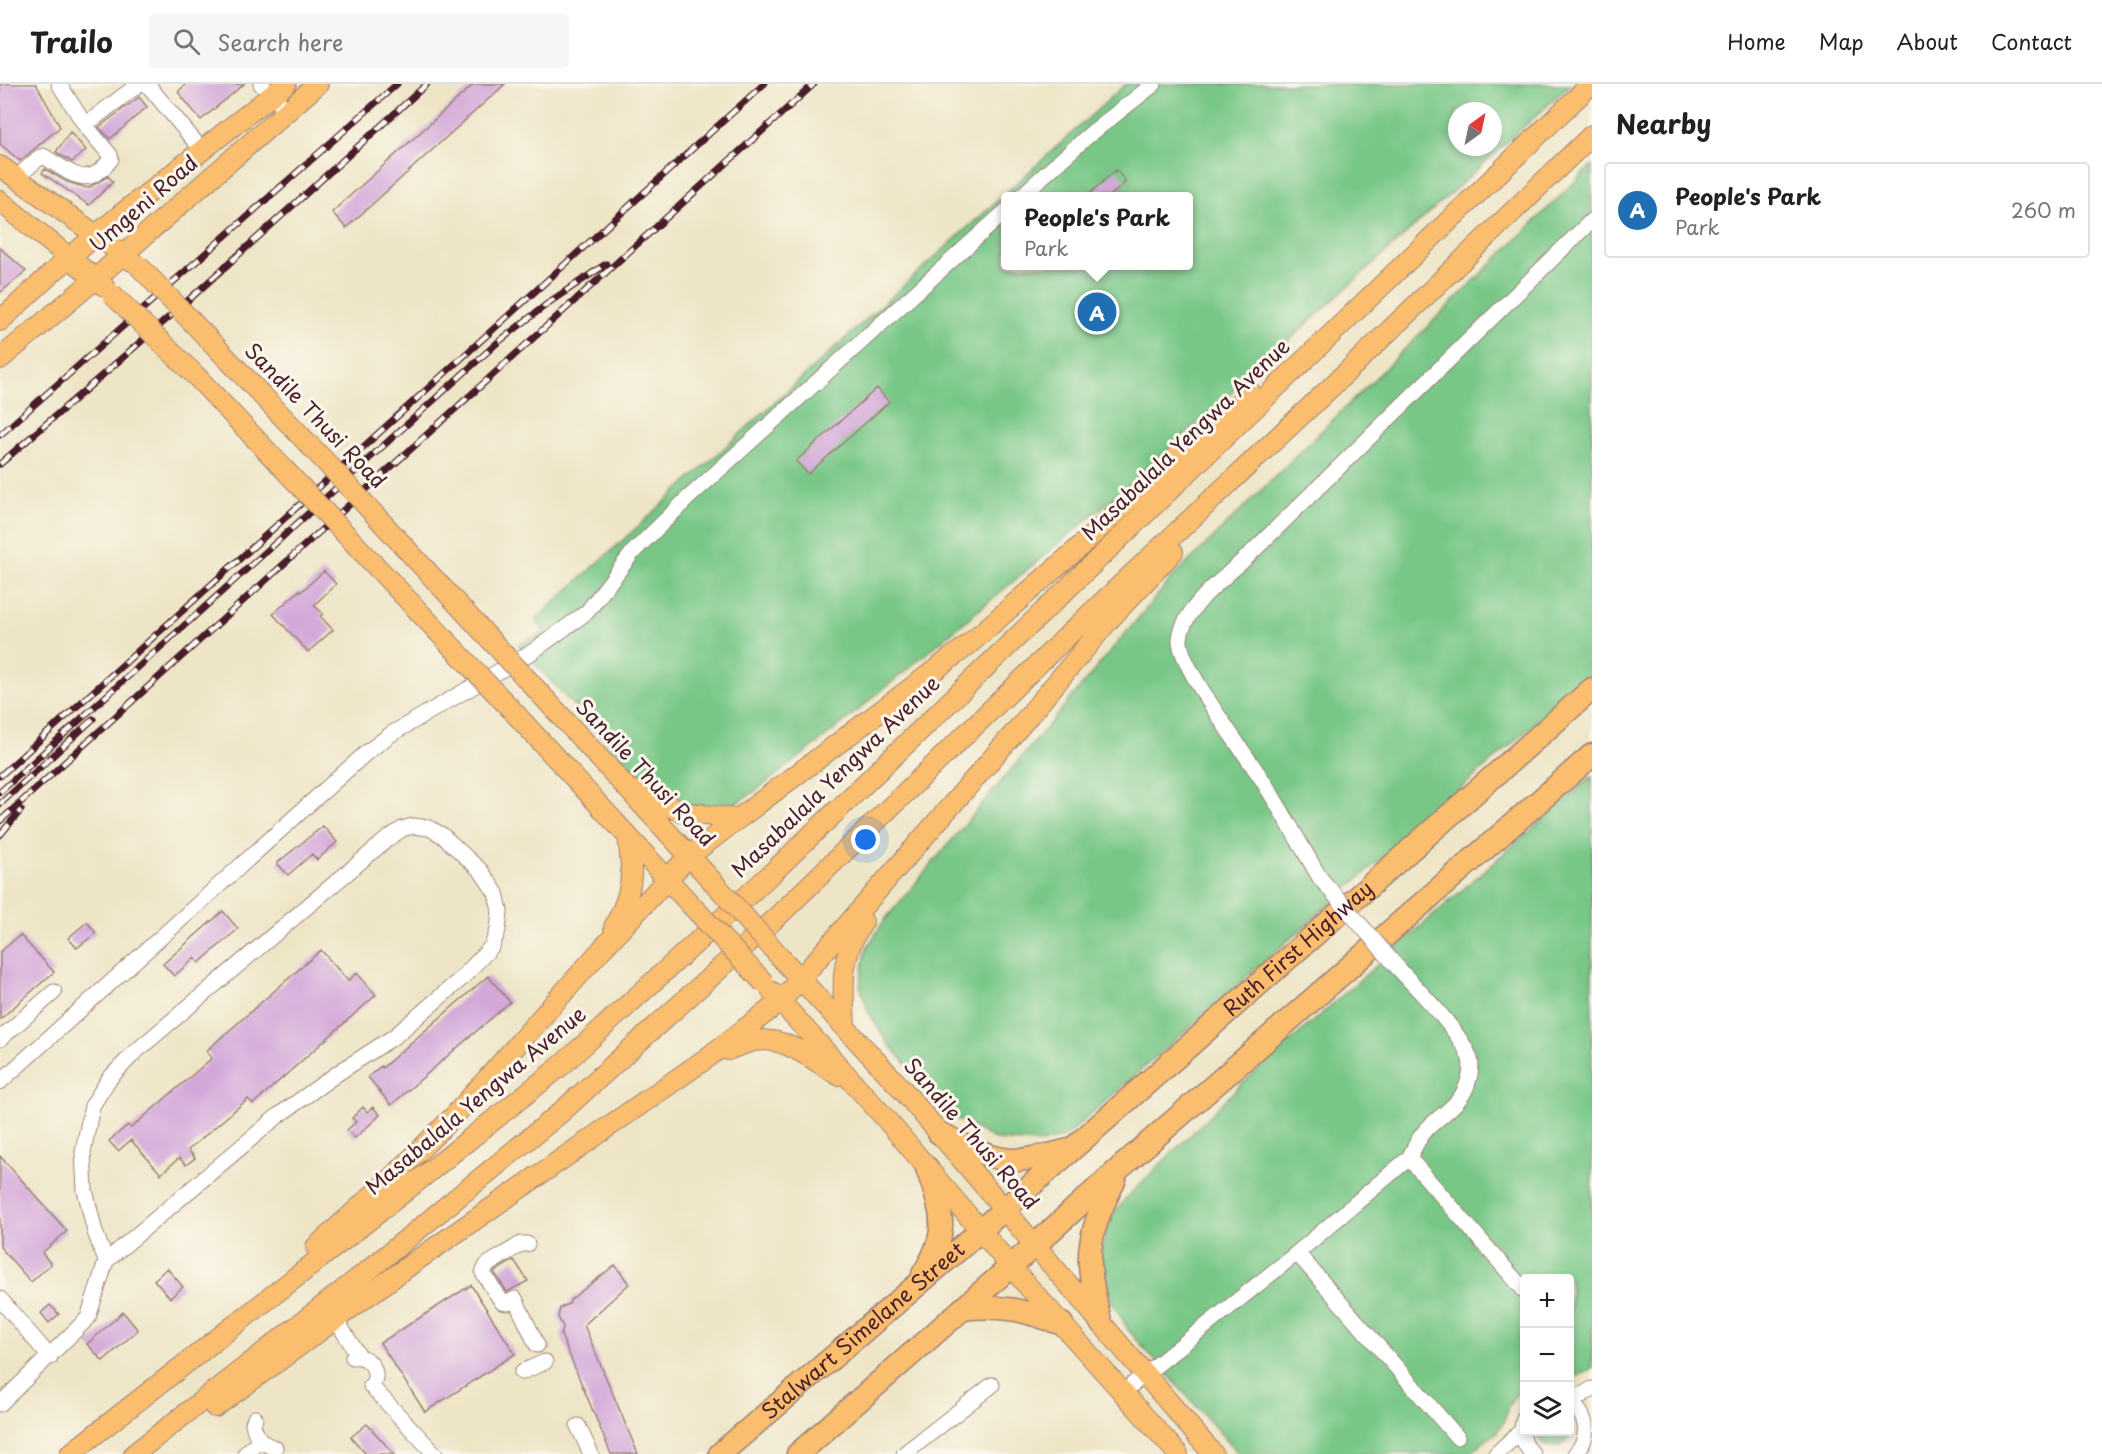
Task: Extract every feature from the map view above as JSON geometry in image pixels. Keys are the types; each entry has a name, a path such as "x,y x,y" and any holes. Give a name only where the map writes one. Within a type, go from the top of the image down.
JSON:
{"highway":[{"name":"Ruth First Highway","path":"1005,1209 1592,689"},
{"path":"798,1454 1121,1167 1592,755"},
{"path":"939,1133 985,1154 1002,1158 1018,1160 1072,1150"},
{"path":"1100,1321 1090,1264 1091,1242 1099,1213 1121,1167"},
{"path":"914,1288 934,1257 942,1225 927,1168"},
{"name":"Stalwart Simelane Street","path":"720,1454 1005,1209"},
{"path":"963,1309 984,1306 1010,1308 1062,1324"}],"main road":[{"name":"Umgeni Road","path":"0,359 95,279 130,260 318,84"},
{"name":"Masabalala Yengwa Avenue","path":"69,1454 374,1216 562,1065 771,874 1591,84"},
{"name":"Umgeni Road","path":"0,321 97,234 273,88"},
{"path":"134,1454 370,1269 559,1114 781,914 1090,614 1328,390 1592,135"},
{"name":"Sandile Thusi Road","path":"0,166 130,260 338,475 845,1027 1005,1209 1213,1454"},
{"path":"0,201 112,294 195,375 510,708 781,1001 1011,1267 1178,1454"},
{"path":"69,1454 189,1350 290,1272 403,1167 454,1116 603,948 690,856 968,645 1075,551 1195,440 1376,289"},
{"path":"149,1454 417,1260 707,1058 781,1001 913,851 1108,621 1328,390"},
{"path":"626,787 682,812 736,819"},
{"path":"603,948 629,894 632,873 627,836"},
{"path":"845,1027 844,964 849,946 856,932 913,851"},
{"path":"707,1058 752,1041 775,1041 800,1052 856,1086"}],"street":[{"path":"16,178 34,159 43,156 78,176 88,178 94,176 109,162 111,157 85,125 59,84"},
{"path":"85,125 139,84"},
{"path":"147,84 201,149"},
{"path":"1025,192 1089,135 1154,84"},
{"path":"273,88 287,111"},
{"path":"0,1082 366,753 391,734 532,652 587,612 633,552 688,498 1001,215"},
{"path":"1123,1392 1297,1253 1410,1158 1420,1136 1448,1112 1461,1097 1469,1081 1470,1060 1460,1039 1320,878 1274,798 1201,689 1183,654 1180,641 1183,627 1198,602 1592,220"},
{"path":"0,1404 88,1318 106,1261 279,1115 394,1036 462,978 492,946 498,930 500,911 496,893 481,871 442,835 429,828 412,826 402,829 386,840 134,1053 109,1079 92,1106 83,1152 85,1190 106,1261"},
{"path":"0,1039 54,992"},
{"path":"1410,1158 1520,1285"},
{"path":"527,1244 521,1244 487,1265 483,1273 502,1302 508,1303 515,1299 537,1345"},
{"path":"1297,1253 1457,1437"},
{"path":"0,1299 50,1357"},
{"path":"336,1320 356,1356 368,1361 376,1374 376,1380 371,1386 435,1454"},
{"path":"522,1372 546,1362"},
{"path":"904,1454 992,1385"},
{"path":"1574,1399 1592,1389"},
{"path":"1574,1407 1588,1420 1583,1444 1575,1454"},
{"path":"255,1418 253,1423 257,1437 266,1446 274,1448"},
{"path":"578,1426 591,1454"},
{"path":"1496,1454 1520,1427"},
{"path":"1524,1436 1524,1441 1533,1454"},
{"path":"245,1454 260,1440"}],"green space":[{"path":"1126,84 1571,84 1502,147 1502,102 1448,102 1448,156 1492,156 1134,481 828,735 757,790 725,810 688,806 653,792 518,645 545,632 536,619 1001,197 1001,270 1193,270 1193,192 1007,192"},
{"path":"1592,165 1592,673 1066,1136 1042,1143 996,1140 953,1117 887,1042 869,1013 860,986 866,949 884,921 1172,578"},
{"path":"1592,776 1592,1368 1574,1377 1574,1274 1520,1274 1520,1392 1508,1406 1504,1422 1495,1434 1467,1454 1239,1454 1129,1331 1111,1299 1101,1274 1100,1252 1112,1217 1125,1199 1245,1081"},
{"path":"1538,1436 1570,1436 1563,1444 1545,1445"}],"building":[{"path":"0,84 36,84 60,127 20,161 0,144"},
{"path":"186,84 244,84 201,120 178,92"},
{"path":"474,84 505,84 346,228 332,212"},
{"path":"139,97 147,107 110,139 99,127"},
{"path":"70,132 86,150 72,162 56,152"},
{"path":"45,169 67,182 88,188 108,176 113,182 89,205 42,173"},
{"path":"1116,170 1126,182 1115,192 1091,192"},
{"path":"0,248 26,271 0,293"},
{"path":"877,388 889,402 808,474 796,461"},
{"path":"324,571 336,584 314,605 323,614 320,616 333,630 308,652 273,614"},
{"path":"323,826 337,842 317,860 312,854 288,875 277,863"},
{"path":"223,911 238,929 199,963 195,958 174,976 163,964"},
{"path":"87,922 96,933 77,948 68,938"},
{"path":"20,935 54,972 0,1019 0,952"},
{"path":"321,950 348,981 357,973 376,995 253,1104 248,1099 188,1150 195,1158 186,1165 179,1158 161,1174 131,1140 118,1151 109,1141 128,1125 131,1128 212,1058 206,1051"},
{"path":"488,976 510,1002 391,1105 368,1077 381,1066 382,1068"},
{"path":"363,1107 367,1112 373,1107 380,1115 355,1138 347,1130 356,1122 352,1118"},
{"path":"0,1156 67,1231 42,1253 51,1264 31,1282 0,1247"},
{"path":"514,1260 528,1281 507,1292 494,1272"},
{"path":"615,1265 629,1284 584,1325 638,1454 611,1454 561,1335 563,1327 558,1317 560,1308 570,1303 570,1300"},
{"path":"167,1268 183,1287 170,1298 154,1280"},
{"path":"471,1285 515,1354 425,1412 380,1343"},
{"path":"50,1305 59,1314 49,1323 41,1313"},
{"path":"123,1312 138,1330 103,1361 87,1344"},
{"path":"367,1424 394,1454 366,1454 351,1437"}],"railway":[{"path":"0,435 397,84"},
{"path":"0,464 183,305 427,84"},
{"path":"0,776 764,84"},
{"path":"0,821 814,84"},
{"path":"0,792 497,343 551,301 606,264"},
{"path":"0,804 93,719"},
{"path":"0,835 21,810"}],"place":[{"name":"People's Park","path":"1097,312"}]}
